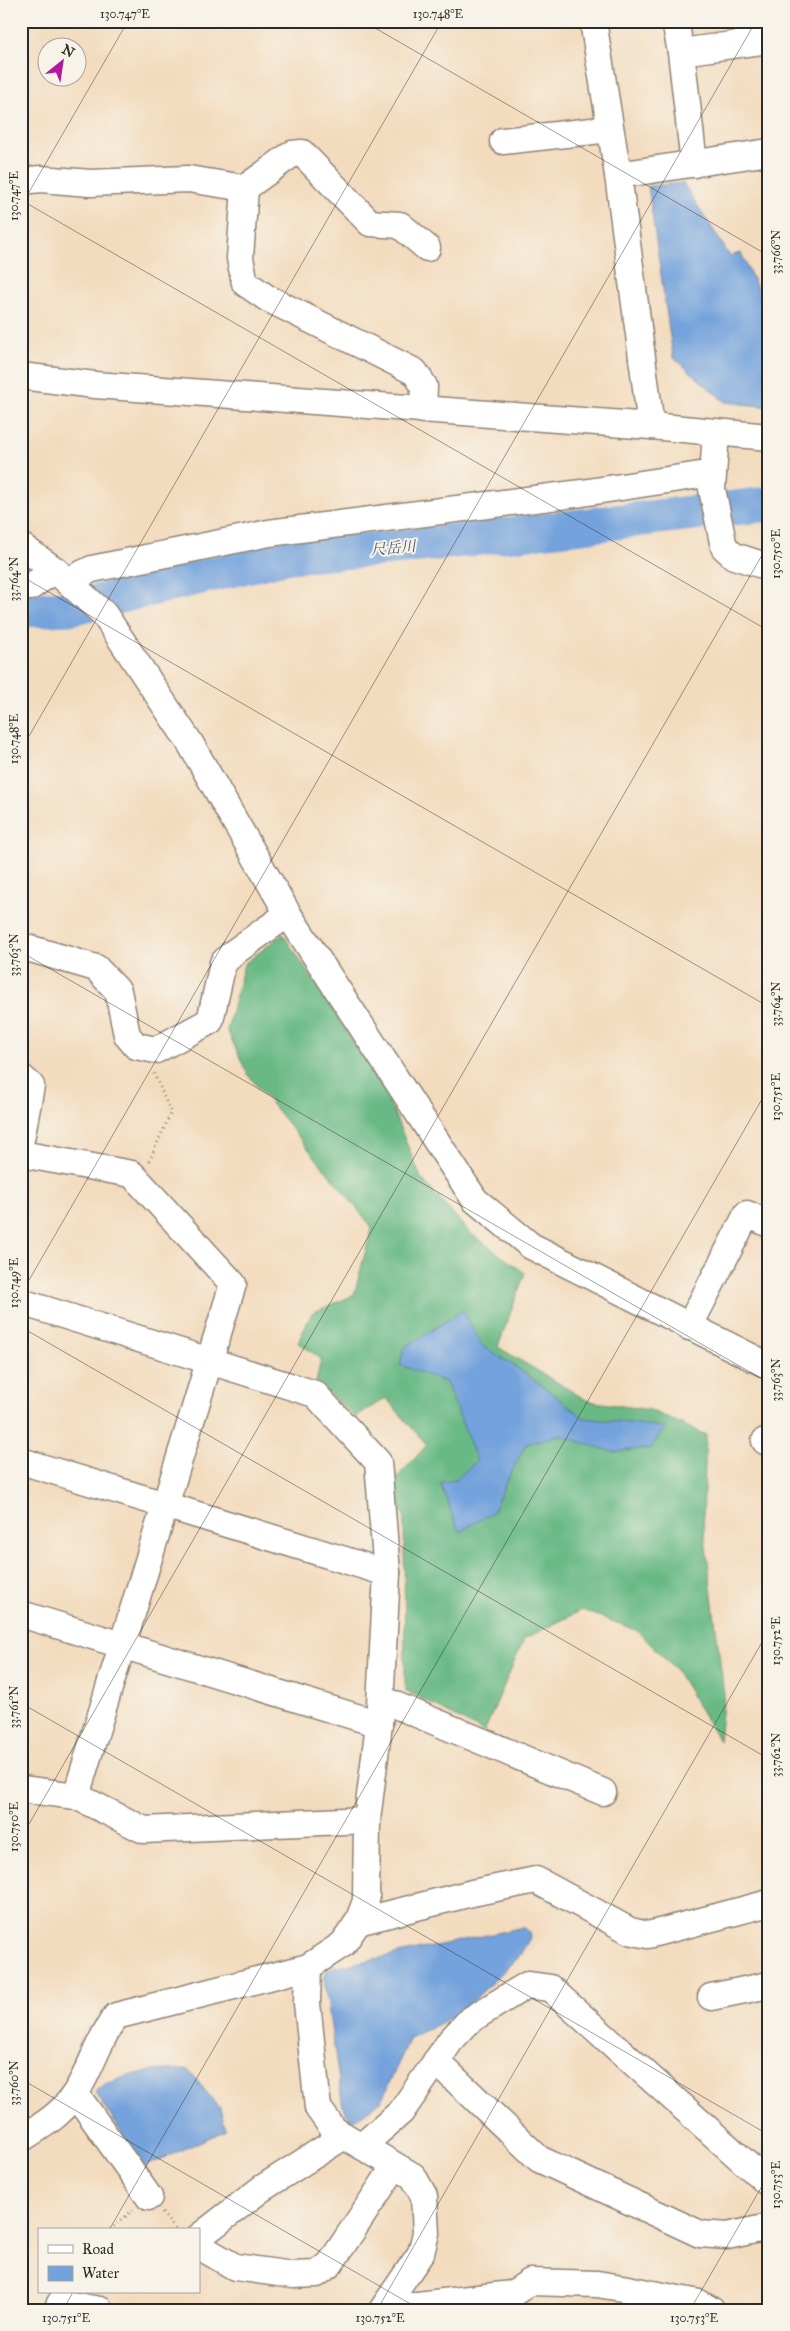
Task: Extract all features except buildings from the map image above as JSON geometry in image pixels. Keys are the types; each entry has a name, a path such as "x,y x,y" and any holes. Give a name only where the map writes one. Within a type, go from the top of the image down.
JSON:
{"street":[{"path":"593,21 618,175 651,426"},
{"path":"675,21 681,52 694,164"},
{"path":"681,52 769,40"},
{"path":"503,142 610,130"},
{"path":"618,175 769,152"},
{"path":"21,182 41,179 90,183 188,179 245,188 292,154 302,153 370,222 400,225 426,248"},
{"path":"245,188 240,258 245,283 267,298 415,372 424,386 423,410"},
{"path":"21,376 95,385 651,426 769,437"},
{"path":"716,432 712,489 724,547 734,556 769,568"},
{"path":"21,587 30,587 92,569 270,533 582,493 713,473"},
{"path":"21,546 64,578 104,614 190,743 288,914 475,1200 531,1246 769,1366"},
{"path":"21,946 96,968 118,991 126,1035 136,1046 156,1050 210,1021 223,963 233,953 288,914"},
{"path":"21,1076 31,1086 21,1139"},
{"path":"21,1154 132,1174 233,1284 124,1645 76,1796"},
{"path":"689,1327 747,1214 769,1224"},
{"path":"21,1302 315,1394 378,1462 387,1573 380,1712 367,1820 366,1902 358,1922 343,1944 308,1967 116,2016 107,2028 73,2098 54,2117 21,2139"},
{"path":"21,1461 387,1573"},
{"path":"21,1614 124,1645 380,1712 603,1792"},
{"path":"21,1788 76,1796 144,1830 367,1820"},
{"path":"358,1922 472,1893 536,1880 630,1931 648,1934 769,1903"},
{"path":"308,1967 307,2004 318,2108 334,2130 413,2176 424,2196 426,2233 421,2253 384,2307"},
{"path":"200,2236 261,2189 353,2141 401,2112 451,2040 470,2020 527,1985 550,1988 769,2184"},
{"path":"711,1997 769,1985"},
{"path":"436,2061 539,2159 700,2234 728,2236 769,2227"},
{"path":"73,2098 83,2104 150,2197"},
{"path":"200,2247 235,2267 293,2275 317,2274 330,2264 395,2166"},
{"path":"384,2307 409,2306 512,2294 530,2282 597,2284 699,2303 711,2310"},
{"path":"57,2310 60,2303 100,2310"}],"path":[{"path":"140,1182 171,1113 142,1047"},
{"path":"112,2228 150,2197"}],"green space":[{"path":"283,934 383,1087 421,1178 470,1233 525,1273 498,1347 588,1401 650,1410 706,1435 703,1521 724,1694 719,1741 676,1670 636,1630 582,1610 524,1639 484,1732 405,1690 404,1517 393,1482 427,1445 386,1398 355,1417 316,1382 321,1359 298,1342 312,1313 354,1295 372,1227 248,1075 227,1030 244,964"}],"water":[{"path":"683,183 730,256 741,253 762,299 769,329 769,407 725,402 673,357 648,186"},
{"path":"463,1310 481,1345 525,1373 584,1418 665,1427 651,1448 613,1452 559,1435 526,1444 492,1513 459,1532 440,1483 456,1479 477,1461 446,1382 400,1365 404,1348"},
{"path":"524,1927 529,1932 530,1938 520,1955 475,1999 452,2017 410,2038 381,2101 352,2121 343,2108 324,1978 328,1969"},
{"path":"187,2069 220,2108 226,2130 144,2167 95,2092 116,2080 139,2073"}],"waterway":[{"name":"尺岳川","path":"21,610 70,608 289,556 394,548 769,504"}]}
